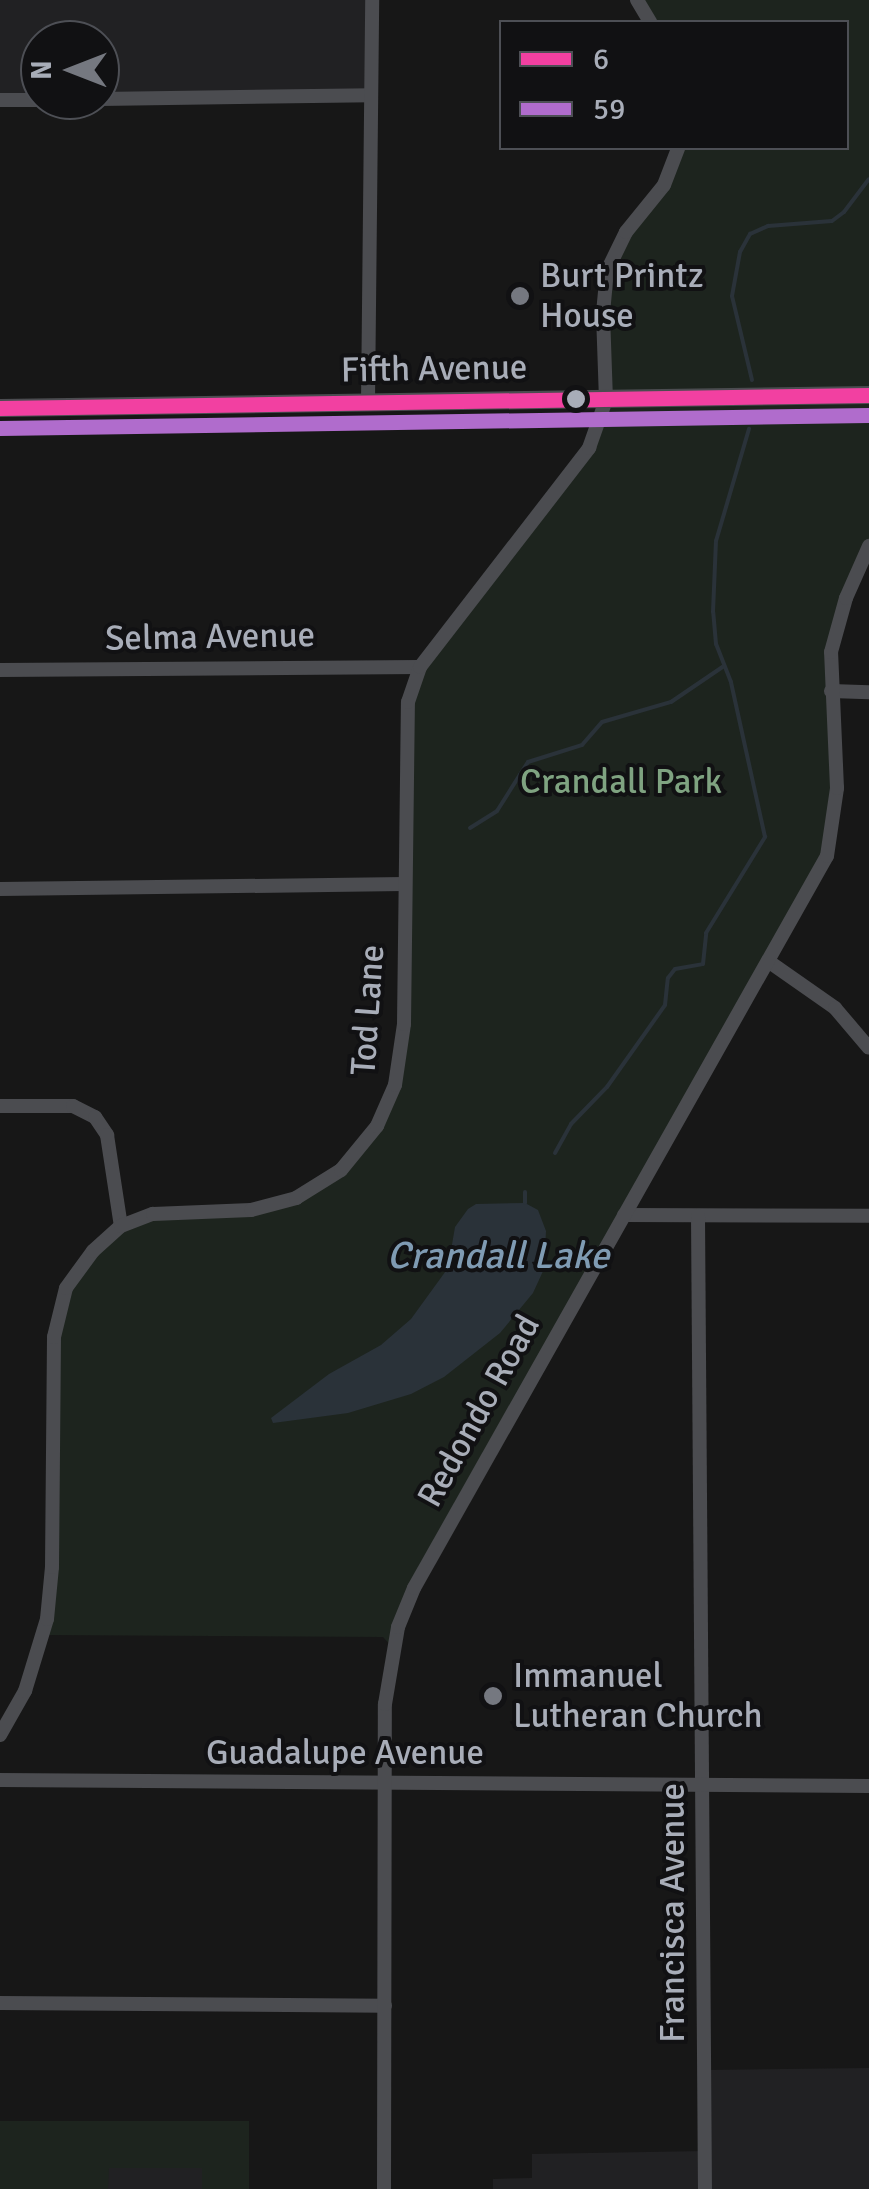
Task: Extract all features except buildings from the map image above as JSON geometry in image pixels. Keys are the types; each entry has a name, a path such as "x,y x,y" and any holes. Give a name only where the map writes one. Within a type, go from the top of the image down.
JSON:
{"street":[{"path":"368,402 372,0"},
{"path":"120,99 371,95"},
{"name":"Tod Lane","path":"0,1734 25,1690 48,1619 54,1337 60,1306 78,1268 121,1226 153,1214 251,1210 285,1202 320,1185 365,1144 386,1109 401,1057 405,717 420,667 590,448 606,400 602,313 607,271 626,232 664,185 677,150"},
{"name":"Fifth Avenue","path":"0,408 869,395"},
{"name":"Redondo Road","path":"384,2189 387,1674 405,1607 832,841 836,788 832,652 838,618 869,546"},
{"name":"Selma Avenue","path":"0,670 420,667"},
{"path":"832,692 869,692"},
{"path":"0,890 404,884"},
{"path":"768,961 835,1008 869,1048"},
{"path":"0,1106 73,1106 95,1116 107,1134 121,1226"},
{"path":"624,1215 869,1216"},
{"name":"Francisca Avenue","path":"698,1216 706,2189"},
{"name":"Guadalupe Avenue","path":"0,1780 869,1786"},
{"path":"0,2004 385,2006"}],"shaded area":[{"path":"0,0 372,0 371,95 120,99 120,20 20,20 20,100 0,100"},
{"path":"869,2068 869,2189 493,2189 493,2179 532,2178 532,2154 705,2151 704,2070"},
{"path":"108,2168 202,2168 202,2189 108,2189"}],"green space":[{"name":"Crandall Park","path":"637,0 869,0 869,546 839,619 832,841 414,1588 392,1647 383,1637 44,1635 54,1337 66,1288 121,1226 296,1198 365,1144 401,1057 405,717 420,667 599,428 607,271 657,196 677,150 849,150 849,20 649,20"},
{"path":"0,2121 249,2121 249,2189 202,2189 202,2168 109,2168 108,2189 0,2189"}],"water":[{"name":"Crandall Lake","path":"525,1203 538,1210 546,1231 544,1269 533,1293 500,1333 444,1377 411,1394 348,1413 273,1423 271,1418 329,1374 381,1345 411,1319 448,1268 455,1227 468,1209 476,1204"}],"waterway":[{"path":"752,380 732,296 740,252 750,234 768,226 832,221 844,212 869,179"},
{"path":"555,1153 571,1124 607,1087 665,1005 668,978 675,969 703,964 706,933 765,837 731,682 716,644 713,612 716,541 749,429"},
{"path":"470,828 497,811 528,762 582,745 602,722 671,702 724,666"},
{"path":"525,1192 525,1203"}],"transit line":[{"name":"6","path":"0,408 869,395"},
{"name":"59","path":"0,428 869,415"}],"place":[{"name":"Burt Printz House","path":"520,296"},
{"name":"Immanuel Lutheran Church","path":"493,1696"}]}
